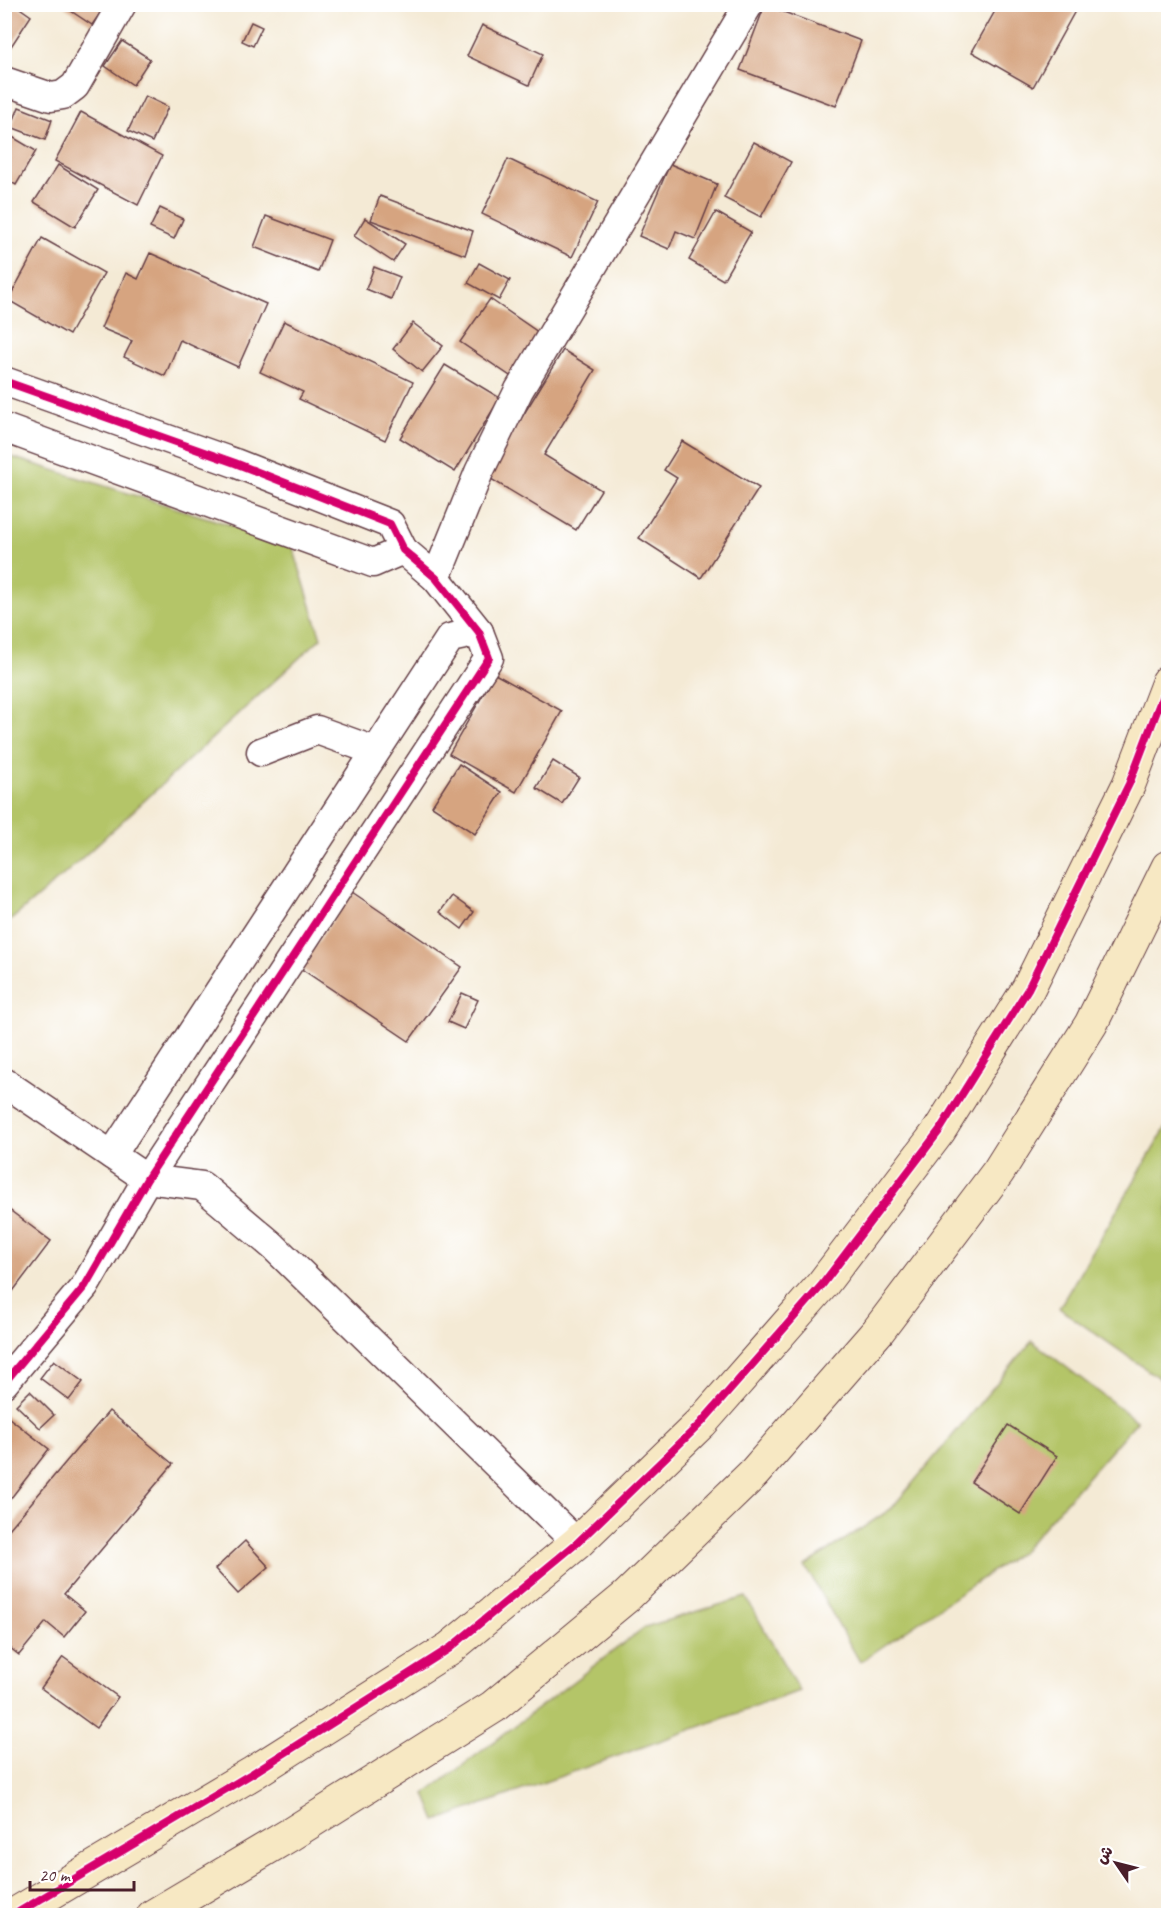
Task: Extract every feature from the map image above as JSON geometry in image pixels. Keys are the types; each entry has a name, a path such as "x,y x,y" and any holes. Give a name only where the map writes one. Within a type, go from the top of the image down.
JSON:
{"street":[{"path":"4,81 51,97 63,95 75,86 122,4"},
{"path":"436,578 479,472 519,390 749,4"},
{"path":"4,381 235,463 390,524 403,550 436,578 479,632 489,658 147,1179 85,1286 4,1383"},
{"path":"4,428 373,563 403,550"},
{"path":"112,1155 450,638 479,632"},
{"path":"12,1916 253,1773 450,1648 577,1543 701,1423 822,1285 939,1131 1028,989 1128,784 1168,682"},
{"path":"261,752 316,730 375,751"},
{"path":"153,1916 291,1834 493,1707 626,1597 754,1473 878,1331 998,1172 1091,1024 1168,867"},
{"path":"4,1082 147,1179 202,1186"},
{"path":"181,1128 183,1161 202,1186 273,1246 577,1543"}],"green space":[{"path":"5,455 292,544 321,638 68,871 5,925"},
{"path":"1168,1124 1168,1380 1166,1383 1059,1308"},
{"path":"1032,1341 1137,1421 1023,1550 860,1662 805,1566 891,1509"},
{"path":"746,1597 799,1691 436,1821 425,1794 645,1627"}],"building":[{"path":"4,4 14,4 31,16 4,57"},
{"path":"67,4 103,4 105,6 92,25 65,7"},
{"path":"999,4 1064,4 1075,11 1033,87 972,52"},
{"path":"765,5 861,41 836,106 740,70"},
{"path":"251,22 262,27 253,46 242,41"},
{"path":"482,25 543,54 529,85 467,56"},
{"path":"122,41 150,59 133,85 105,66"},
{"path":"4,87 15,92 4,116"},
{"path":"145,96 168,107 152,142 128,131"},
{"path":"19,107 52,120 45,140 11,127"},
{"path":"81,112 162,156 138,205 55,161"},
{"path":"4,132 36,151 16,185 4,178"},
{"path":"754,142 791,162 761,217 724,198"},
{"path":"508,159 598,202 572,257 482,214"},
{"path":"670,164 717,184 695,239 676,231 669,249 639,236"},
{"path":"58,165 98,190 75,227 34,202"},
{"path":"380,196 473,231 465,255 371,220"},
{"path":"160,208 183,219 174,239 150,228"},
{"path":"716,212 751,232 723,280 689,260"},
{"path":"266,216 330,240 318,272 254,247"},
{"path":"365,218 405,244 393,262 354,236"},
{"path":"42,238 104,273 69,335 8,300"},
{"path":"150,253 266,304 238,367 180,340 165,376 124,357 132,341 101,328 126,273 138,279"},
{"path":"479,263 510,280 499,300 468,283"},
{"path":"374,267 400,277 391,299 366,289"},
{"path":"490,299 548,339 519,382 460,342"},
{"path":"284,321 413,382 385,440 299,399 303,392 260,372"},
{"path":"413,323 443,346 422,372 393,349"},
{"path":"563,350 595,370 544,455 601,490 576,530 486,476"},
{"path":"445,365 500,398 455,472 400,438"},
{"path":"682,441 759,488 701,578 639,538 677,478 664,470"},
{"path":"495,674 562,711 516,792 449,754"},
{"path":"553,761 579,777 562,804 536,788"},
{"path":"459,764 502,792 475,834 432,806"},
{"path":"352,892 462,967 409,1041 300,968"},
{"path":"452,896 474,912 462,929 440,912"},
{"path":"462,993 478,1000 464,1029 448,1022"},
{"path":"4,1206 51,1241 4,1303"},
{"path":"54,1360 83,1382 69,1400 40,1378"},
{"path":"30,1391 54,1415 40,1428 16,1405"},
{"path":"109,1411 173,1464 64,1594 85,1611 64,1637 46,1622 19,1655 4,1643 4,1535"},
{"path":"4,1414 49,1449 4,1507"},
{"path":"1008,1425 1057,1456 1020,1514 971,1482"},
{"path":"245,1541 269,1567 238,1594 215,1569"},
{"path":"63,1657 118,1697 96,1728 41,1688"}],"cycle path":[{"path":"4,381 235,463 390,524 403,550 436,578 479,632 489,658 147,1179 85,1286 4,1383"},
{"path":"12,1916 253,1773 450,1648 577,1543 701,1423 822,1285 939,1131 1028,989 1129,784 1168,682"}]}
